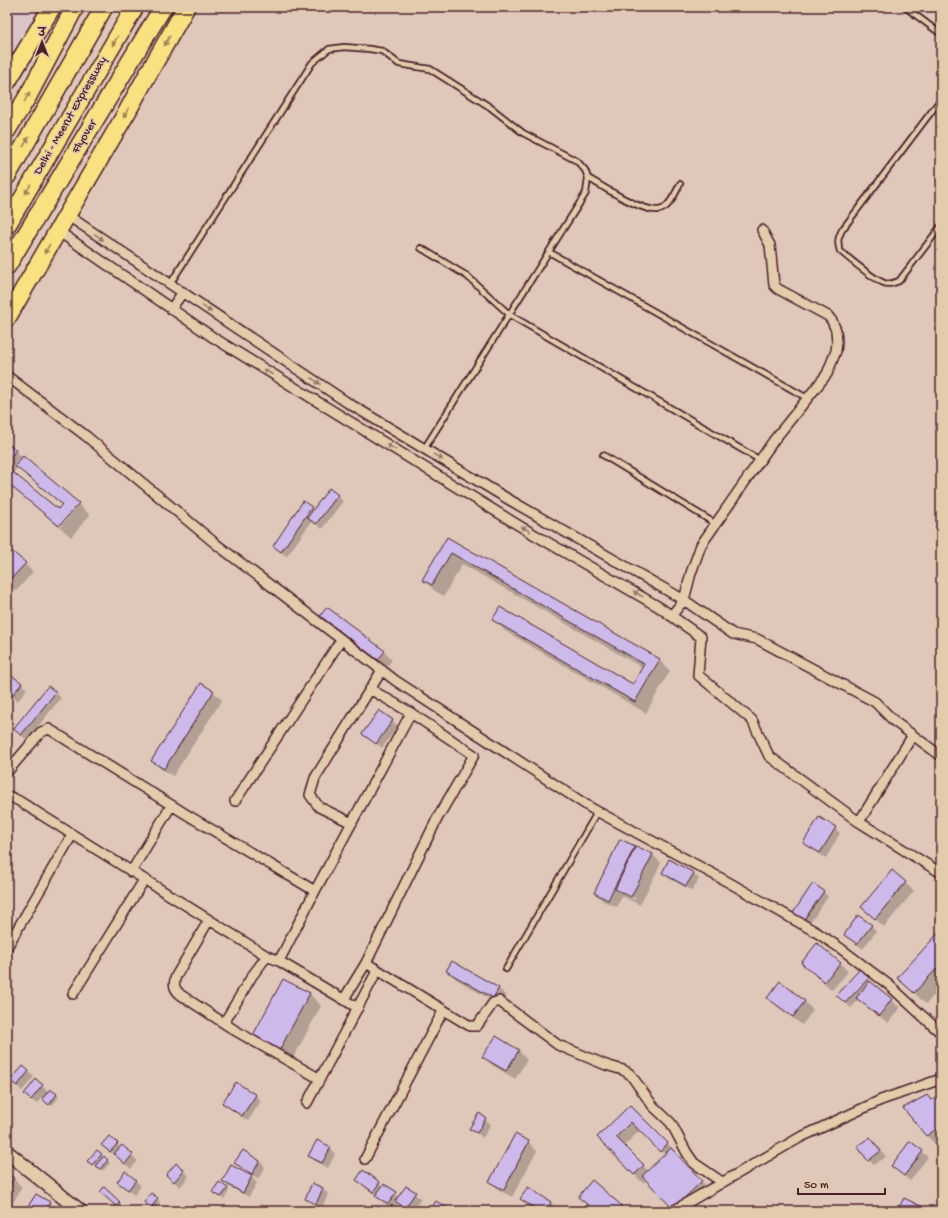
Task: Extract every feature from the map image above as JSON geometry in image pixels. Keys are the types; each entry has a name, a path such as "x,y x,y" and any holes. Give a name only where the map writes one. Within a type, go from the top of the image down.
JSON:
{"highway":[{"path":"7,82 52,7"},
{"path":"7,130 28,96 75,7"},
{"path":"7,176 104,7"},
{"name":"Delhi - Meerut Expressway","path":"7,225 135,7"},
{"name":"Flyover","path":"7,266 163,7"},
{"path":"7,318 186,7"}],"street":[{"path":"67,215 348,403 501,495 684,600 733,634 757,639 875,702 895,722 941,756"},
{"path":"671,616 684,600 691,573 701,545 774,440 827,374 836,351 836,330 828,316 778,289 774,284 770,245 762,230"},
{"path":"58,231 227,347 523,528 659,607 701,637 698,674 752,720 769,756 859,822 941,873"},
{"path":"171,309 183,292"},
{"path":"7,376 86,436 216,544 407,688 598,811 728,882 840,948 889,985 941,1033"},
{"path":"235,801 342,640"},
{"path":"352,823 320,807 310,795 315,778 382,670"},
{"path":"344,999 366,963 437,820 474,754 411,713 370,689"},
{"path":"279,961 411,713"},
{"path":"7,772 38,735 45,729 49,729 171,806 315,891"},
{"path":"859,822 913,735"},
{"path":"7,796 19,801 267,956 279,961 358,1008"},
{"path":"131,872 171,806"},
{"path":"7,947 72,835"},
{"path":"74,994 144,880"},
{"path":"209,920 176,976 174,983 175,990 180,995 224,1023 320,1079"},
{"path":"224,1023 252,976 267,956"},
{"path":"366,963 470,1026 474,1027 480,1024 493,1003 499,1001 558,1045 626,1072 653,1106 671,1123 694,1163 722,1182"},
{"path":"307,1103 377,971"},
{"path":"365,1159 443,1011"},
{"path":"672,1211 792,1142 830,1123 881,1100 941,1079"},
{"path":"7,1152 80,1211"}],"lane":[{"path":"906,7 941,34"},
{"path":"170,284 312,63 329,49 344,47 382,51 399,64 430,69 490,107 523,133 577,161 585,170 588,178 586,193 424,449"},
{"path":"941,99 842,230 838,237 838,244 840,251 878,280 885,284 893,284 900,281 941,226"},
{"path":"588,178 633,204 658,210 663,209 668,204 680,184"},
{"path":"421,248 467,276 510,315 760,460"},
{"path":"549,252 807,398"},
{"path":"604,455 716,524"},
{"path":"506,969 598,811"}],"shaded area":[{"path":"7,7 37,7 42,9 7,65"}],"building":[{"path":"7,443 16,450 7,462"},
{"path":"23,456 79,503 59,526 7,483 7,474 10,470 58,509 62,504 15,466"},
{"path":"329,488 338,495 316,524 307,518"},
{"path":"303,501 312,507 281,552 273,546"},
{"path":"447,537 660,659 635,702 492,620 500,607 633,684 644,664 451,553 432,585 422,580"},
{"path":"8,548 26,563 7,583 7,550"},
{"path":"327,607 385,651 378,660 320,616"},
{"path":"7,672 22,683 12,696 7,693"},
{"path":"201,683 214,691 164,769 151,761"},
{"path":"48,686 56,692 21,735 13,729"},
{"path":"379,710 393,720 376,744 362,734"},
{"path":"819,817 836,827 820,853 803,843"},
{"path":"620,839 635,846 608,900 594,893"},
{"path":"636,846 653,854 631,897 615,889"},
{"path":"669,859 694,873 686,886 662,873"},
{"path":"892,870 906,882 875,919 861,907"},
{"path":"813,883 824,891 804,920 793,913"},
{"path":"858,915 872,925 857,944 844,935"},
{"path":"941,930 941,964 914,993 897,978"},
{"path":"817,943 841,963 824,982 801,963"},
{"path":"452,961 499,988 493,998 446,971"},
{"path":"860,969 869,978 845,1003 836,995"},
{"path":"283,979 310,993 279,1051 252,1037"},
{"path":"780,981 805,1001 793,1017 767,998"},
{"path":"870,981 892,999 879,1016 856,998"},
{"path":"496,1036 519,1050 506,1071 482,1057"},
{"path":"23,1066 29,1071 17,1086 10,1081"},
{"path":"36,1079 43,1085 31,1100 24,1094"},
{"path":"236,1082 256,1095 242,1116 222,1103"},
{"path":"50,1089 57,1094 49,1105 42,1099"},
{"path":"927,1095 931,1100 941,1096 941,1126 926,1136 903,1108"},
{"path":"630,1105 668,1143 660,1152 631,1122 616,1137 644,1165 634,1175 597,1137"},
{"path":"479,1113 486,1118 477,1133 469,1129"},
{"path":"515,1134 529,1141 504,1190 489,1182"},
{"path":"109,1136 118,1143 110,1152 101,1145"},
{"path":"870,1137 881,1151 868,1161 857,1146"},
{"path":"317,1140 331,1147 322,1163 308,1156"},
{"path":"910,1141 923,1151 904,1176 891,1166"},
{"path":"122,1145 133,1154 125,1164 114,1154"},
{"path":"671,1148 702,1181 673,1209 642,1176"},
{"path":"97,1150 102,1154 92,1165 87,1161"},
{"path":"243,1150 260,1161 252,1174 234,1163"},
{"path":"104,1156 108,1160 100,1169 95,1166"},
{"path":"176,1163 184,1170 174,1182 166,1175"},
{"path":"231,1165 252,1176 243,1193 222,1181"},
{"path":"363,1170 380,1182 373,1192 356,1180"},
{"path":"125,1171 136,1180 128,1190 117,1182"},
{"path":"7,1174 14,1178 7,1190"},
{"path":"592,1180 621,1205 616,1211 596,1211 578,1197"},
{"path":"219,1182 228,1188 221,1197 212,1192"},
{"path":"312,1183 323,1188 316,1204 305,1199"},
{"path":"384,1184 397,1192 388,1204 375,1196"},
{"path":"406,1186 416,1192 405,1208 395,1201"},
{"path":"104,1187 120,1202 116,1206 100,1192"},
{"path":"528,1187 551,1202 546,1211 539,1211 520,1199"},
{"path":"151,1193 158,1198 151,1208 144,1202"},
{"path":"36,1194 50,1202 45,1211 25,1211"},
{"path":"904,1198 931,1211 902,1211 898,1209"},
{"path":"436,1201 449,1209 448,1211 429,1211"}]}
